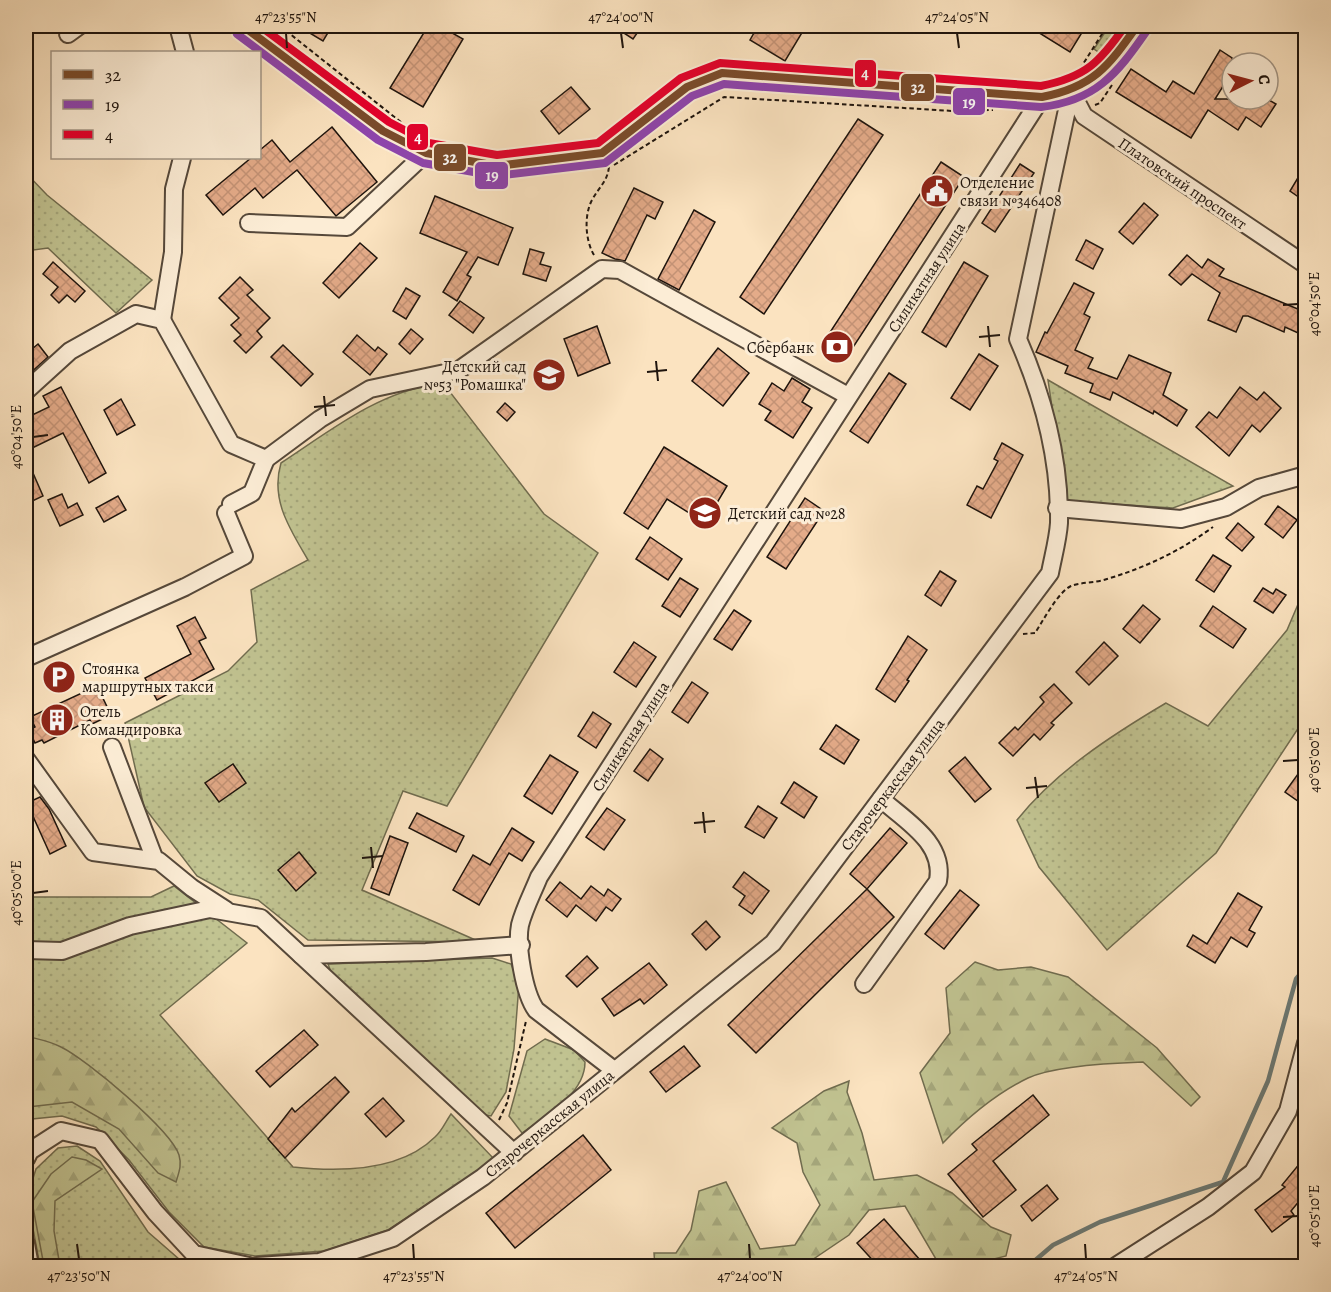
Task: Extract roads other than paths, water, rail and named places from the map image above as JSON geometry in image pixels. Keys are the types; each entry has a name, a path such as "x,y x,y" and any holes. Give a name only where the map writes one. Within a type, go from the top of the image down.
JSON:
{"street":[{"path":"178,26 185,51"},
{"path":"243,26 383,131 421,150 497,166 605,159 687,87 722,73 1042,97 1078,89 1104,71 1137,26"},
{"name":"Платовский проспект","path":"1078,89 1080,108 1084,116 1305,265"},
{"name":"Старочеркасская улица","path":"257,1266 319,1262 393,1238 483,1178 773,944 1050,573 1059,524 1051,441 1031,369 1018,339 1078,89"},
{"name":"Силикатная улица","path":"614,1070 536,1010 529,1001 522,969 520,926 539,877 1042,97"},
{"path":"249,223 347,227 421,150"},
{"path":"182,159 174,189 173,252 162,320 231,444 266,459"},
{"path":"26,658 185,587 244,556 229,508 252,494 266,459 320,418 370,389 459,370 602,268 620,270 848,396"},
{"path":"26,391 70,351 136,314 162,320"},
{"path":"1057,508 1181,519 1226,507 1259,488 1305,475"},
{"path":"112,747 155,860"},
{"path":"26,759 93,852 155,860 229,912"},
{"path":"864,984 938,881 940,870 939,857 928,841 881,799"},
{"path":"26,950 62,951 130,926 210,909 261,918 514,1153"},
{"path":"301,955 426,952 521,945"},
{"path":"1116,1266 1208,1207 1253,1172 1288,1112 1305,1042"},
{"path":"26,1159 30,1151 61,1131 100,1140 154,1212 194,1254 249,1266"},
{"path":"26,1244 30,1266"}],"waterway":[{"path":"1004,1266 1032,1263 1053,1245 1100,1222 1223,1182 1268,1081 1296,979 1306,967"}],"place":[{"name":"Отделение связи №346408","path":"937,191"},
{"name":"Сбербанк","path":"837,347"},
{"name":"Детский сад №53 \"Ромашка\"","path":"549,375"},
{"name":"Детский сад №28","path":"705,513"},
{"name":"Стоянка маршрутных такси","path":"59,677"},
{"name":"Отель Командировка","path":"57,720"}]}
